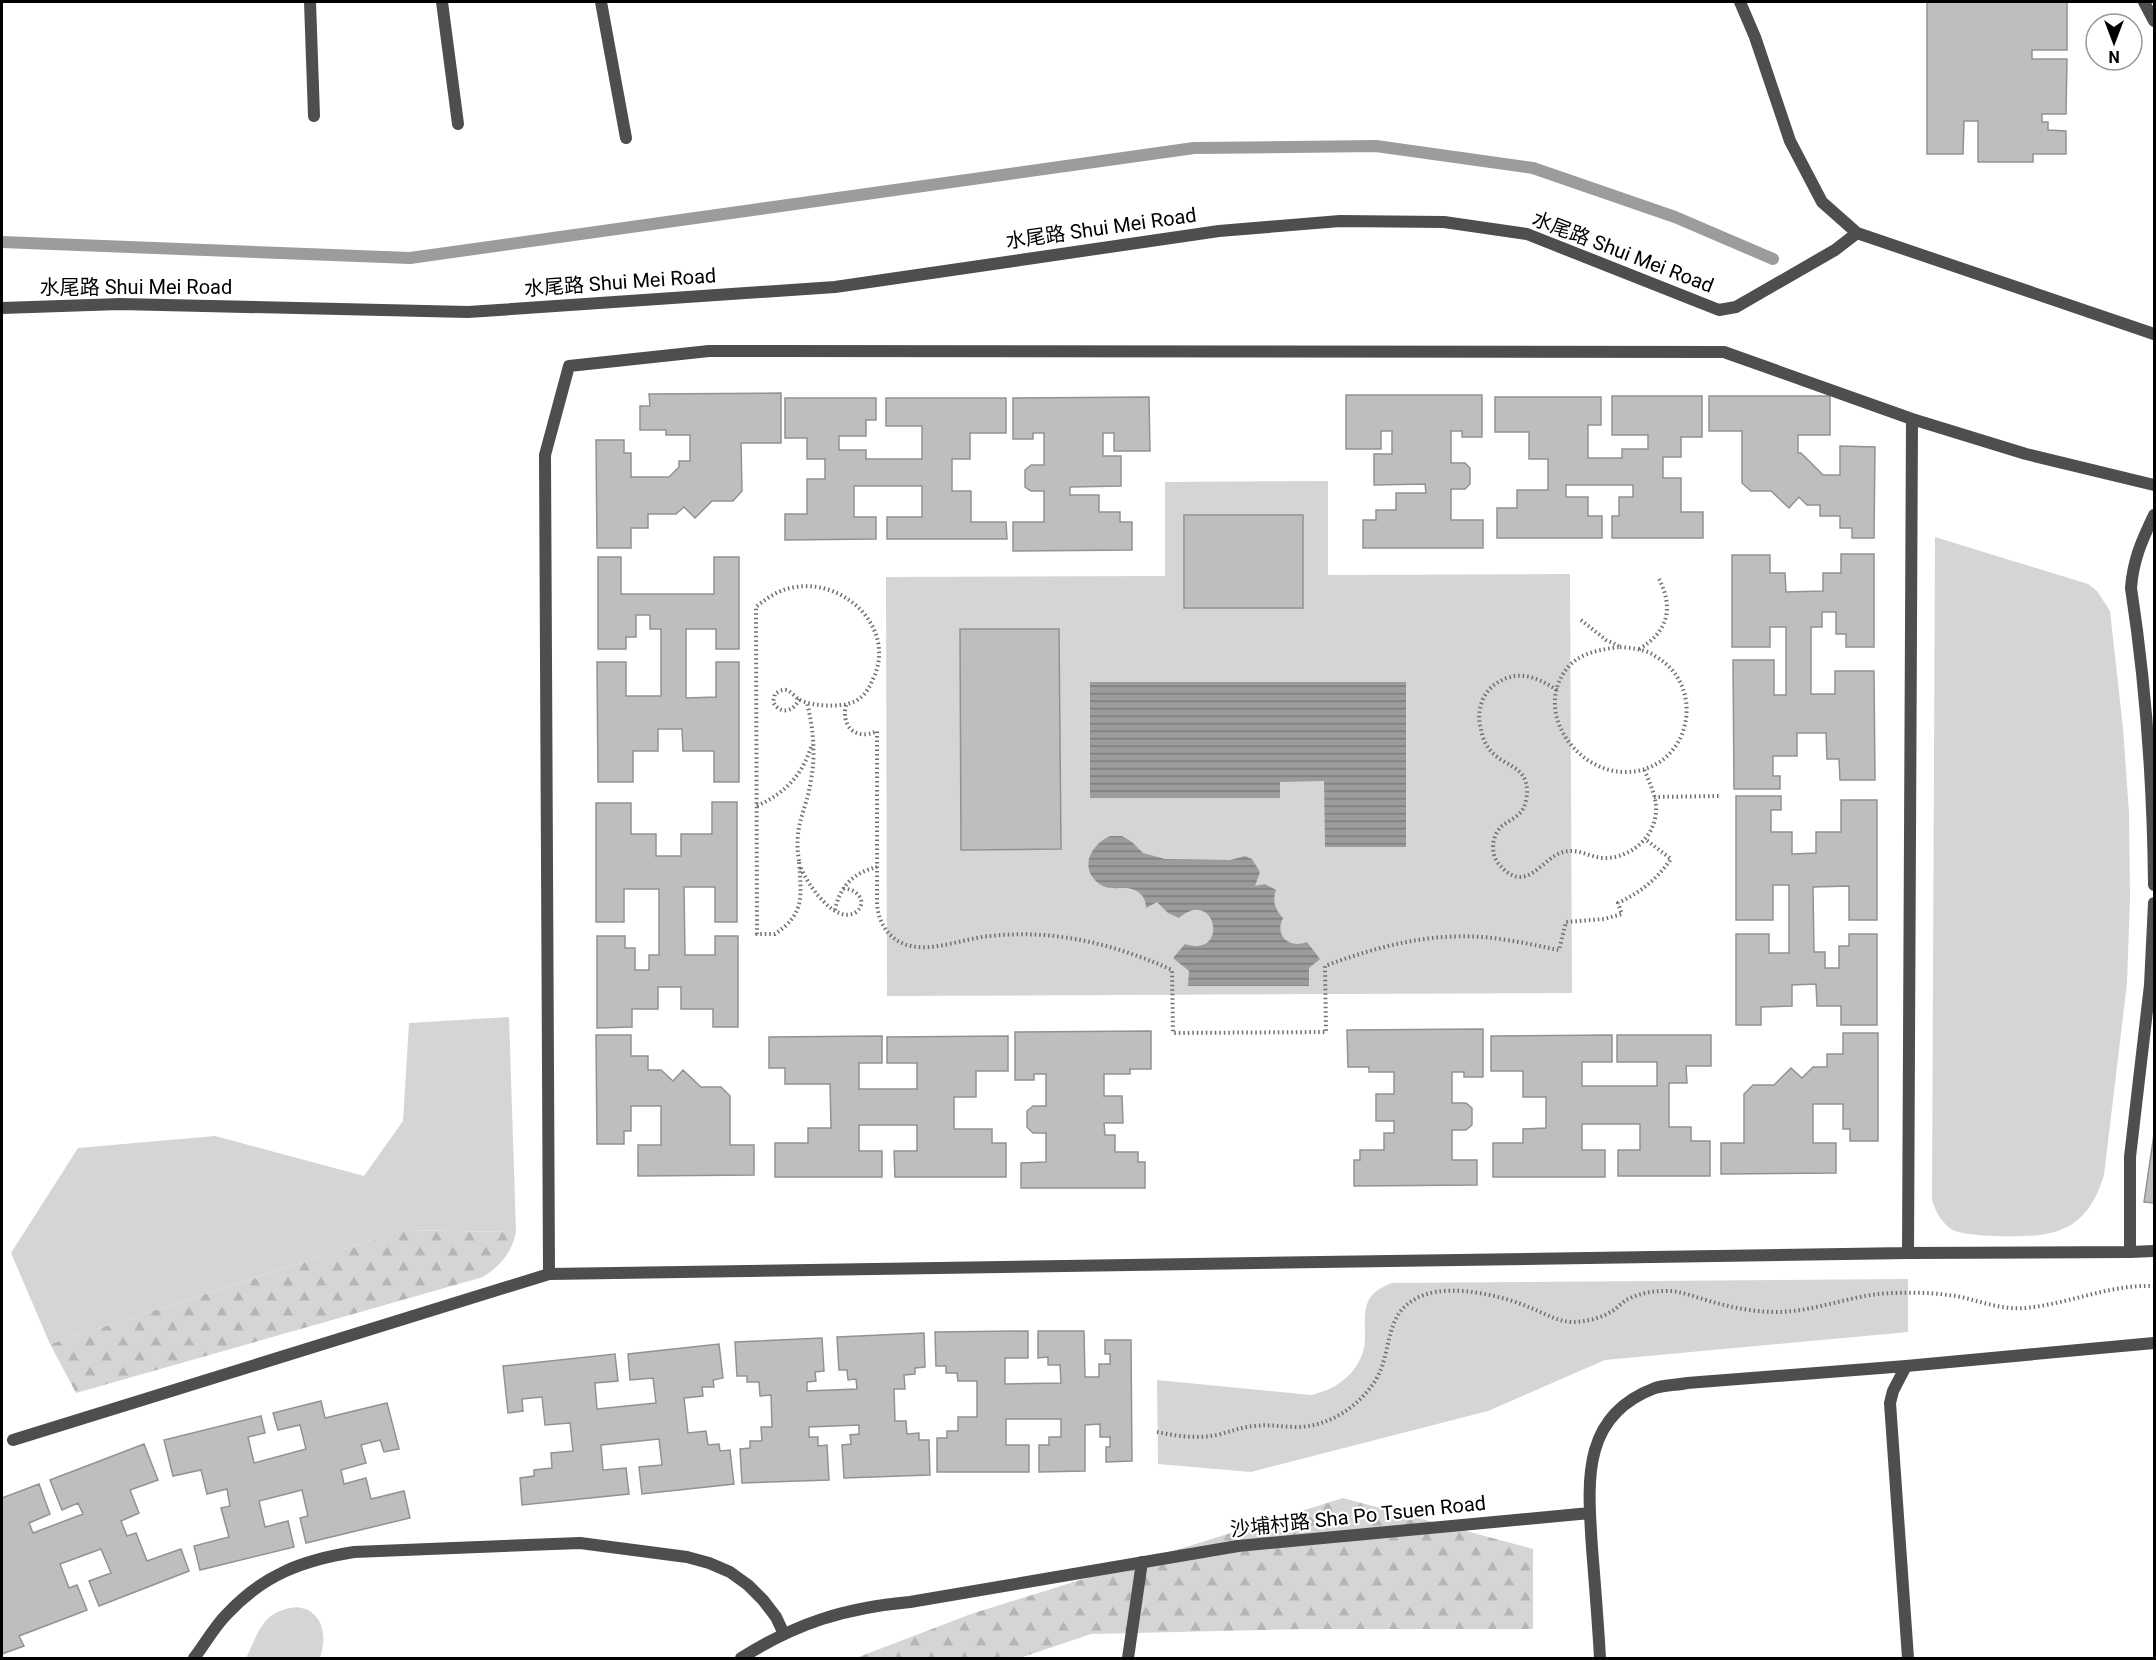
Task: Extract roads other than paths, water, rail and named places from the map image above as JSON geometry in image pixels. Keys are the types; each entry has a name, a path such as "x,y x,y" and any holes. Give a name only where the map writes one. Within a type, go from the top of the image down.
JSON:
{"street":[{"path":"310,2 314,116"},
{"path":"442,2 458,124"},
{"path":"601,2 626,138"},
{"path":"1740,2 1755,37 1790,141 1821,202 1857,233 2154,334"},
{"path":"2144,2 2154,21"},
{"name":"水尾路 Shui Mei Road","path":"2,308 120,304 457,312 492,310 835,287 1219,231 1340,221 1443,222 1527,234 1719,310 1736,307 1835,250 1857,233"},
{"path":"549,1274 545,455 568,366 709,351 1724,352 1912,419 2026,454 2154,485"},
{"path":"1908,1252 1912,419"},
{"path":"2154,515 2138,548 2132,568 2131,588 2147,726 2153,812 2154,885"},
{"path":"2130,1252 2130,1157 2150,985 2154,903"},
{"path":"13,1440 549,1274 1908,1252 2154,1251"},
{"path":"1600,1659 1589,1482 1593,1452 1607,1424 1628,1402 1656,1388 1687,1383 2154,1343"},
{"path":"1906,1366 1893,1390 1890,1403 1908,1659"},
{"name":"沙埔村路 Sha Po Tsuen Road","path":"741,1659 784,1634 833,1614 871,1606 910,1602 1238,1546 1590,1513"},
{"path":"194,1659 226,1614 247,1594 272,1577 298,1565 325,1557 354,1552 401,1550 580,1543 687,1557 720,1567 748,1585 764,1600 784,1634"},
{"path":"1128,1659 1142,1562"}],"waterway":[{"path":"2,242 410,258 1194,148 1376,146 1533,168 1675,217 1773,259"}]}
